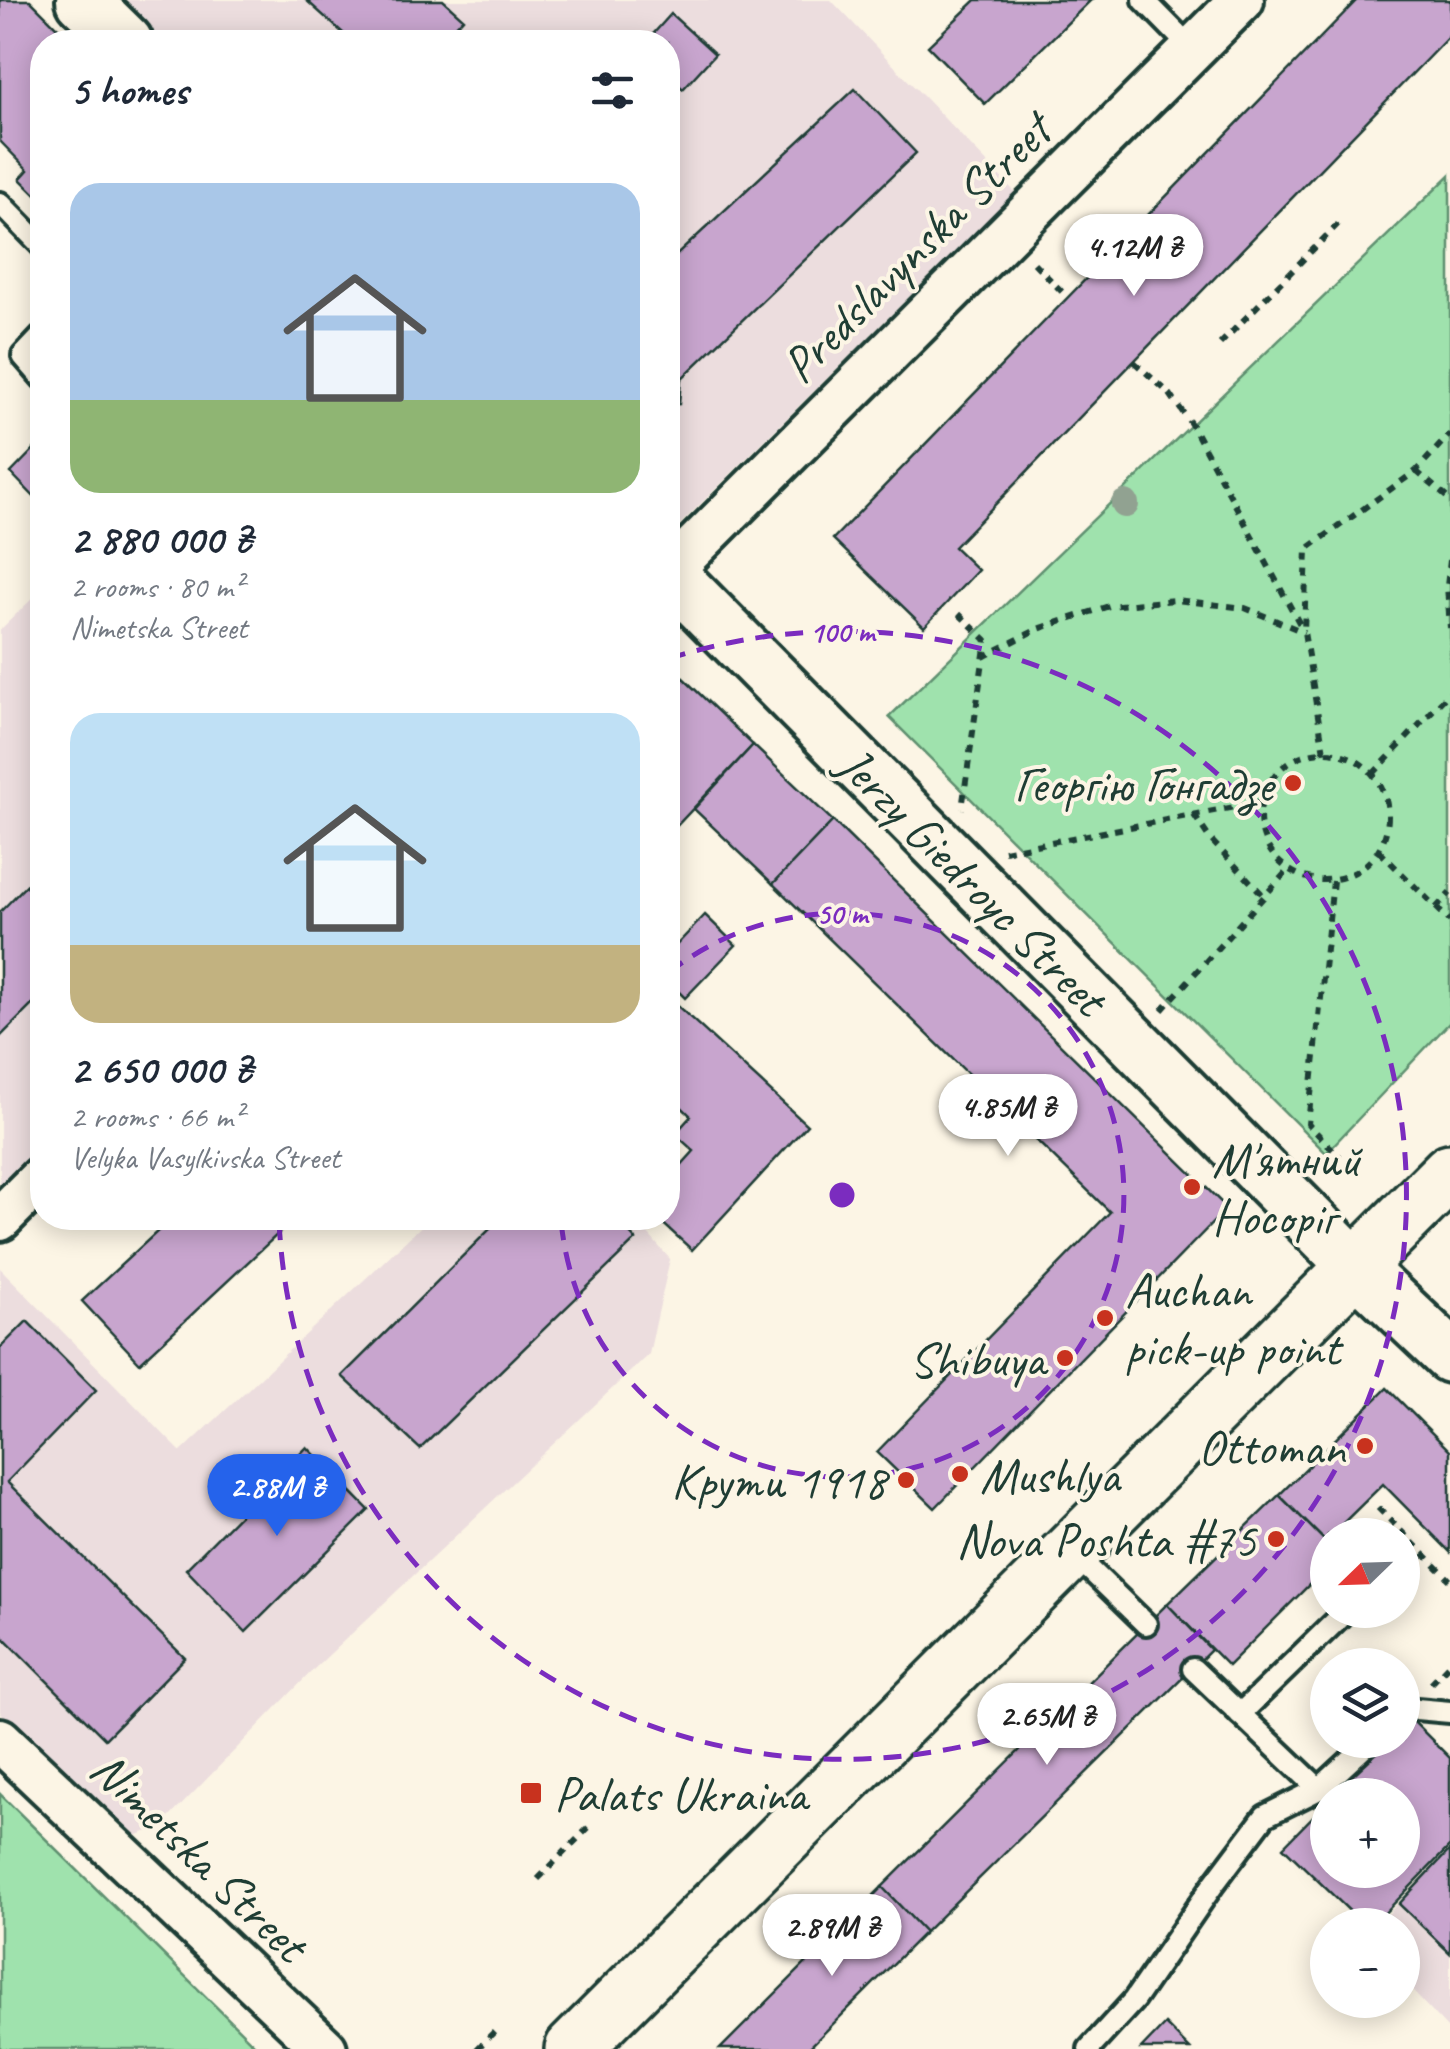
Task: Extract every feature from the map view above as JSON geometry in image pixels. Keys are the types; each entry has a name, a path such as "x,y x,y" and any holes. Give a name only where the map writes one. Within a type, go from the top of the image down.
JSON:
{"main road":[{"path":"573,2049 1450,1172"}],"street":[{"path":"82,0 113,30"},
{"name":"Predslavynska Street","path":"680,561 1242,0"},
{"name":"Jerzy Giedroyc Street","path":"680,585 1356,1267 1450,1356"},
{"path":"2,1214 30,1188"},
{"name":"Nimetska Street","path":"0,1740 325,2049"}],"lane":[{"path":"1144,0 1192,49"},
{"path":"0,203 30,234"},
{"path":"1072,1551 1146,1624"},
{"path":"1240,1714 1329,1628"},
{"path":"1193,1669 1310,1780"},
{"path":"1420,1709 1450,1712"},
{"path":"1331,1778 1353,1758"},
{"path":"1090,2049 1134,2000 1212,1885 1265,1816 1310,1794"}],"path":[{"path":"1220,344 1342,220"},
{"path":"1134,362 1170,394 1194,427 1304,632"},
{"path":"1324,752 1304,632 1308,550 1416,471 1450,434"},
{"path":"1416,471 1450,500"},
{"path":"1450,560 1450,628"},
{"path":"983,658 1038,629 1109,606 1176,600 1245,608 1304,632"},
{"path":"959,614 986,640 961,814"},
{"path":"1373,774 1450,692"},
{"path":"1324,752 1359,762 1373,774 1388,803 1386,836 1366,865 1351,875 1317,880 1288,870 1274,856 1264,840 1262,802 1270,782 1284,766 1304,755 1324,752"},
{"path":"998,852 1262,802"},
{"path":"1194,815 1264,896"},
{"path":"1379,851 1450,921"},
{"path":"1161,1010 1288,870"},
{"path":"1333,880 1308,1124 1340,1157"},
{"path":"1436,908 1450,893"},
{"path":"1378,1508 1388,1518"},
{"path":"1420,1551 1450,1580"},
{"path":"538,1879 590,1826"},
{"path":"477,2049 498,2028"}],"shaded area":[{"path":"118,0 831,0 1015,192 680,524 680,30 149,30"},
{"path":"30,601 30,1155 0,1184 0,630"},
{"path":"417,1230 645,1230 670,1259 649,1354 314,1669 160,1827 132,1837 0,1712 0,1268 181,1452"},
{"path":"1450,1847 1450,2031 1420,1999 1420,1908 1394,1908 1412,1888 1420,1888 1420,1880"}],"green space":[{"path":"1450,175 1450,1022 1326,1153 889,717"},
{"path":"0,1794 259,2049 0,2049"}],"building":[{"path":"0,0 30,0 60,30 30,30 30,189 20,179 28,170 0,141"},
{"path":"306,0 443,0 463,18 452,30 340,30"},
{"path":"976,0 1091,0 985,104 928,46"},
{"path":"1357,0 1450,0 1450,35 954,547 978,570 924,627 833,539"},
{"path":"671,14 715,54 683,89 680,30 657,30"},
{"path":"855,89 916,153 681,379 680,392 680,252"},
{"path":"30,453 30,493 11,473"},
{"path":"680,675 753,745 680,822"},
{"path":"753,745 833,821 773,884 694,809"},
{"path":"833,821 1227,1208 935,1508 877,1452 1110,1212 773,884"},
{"path":"30,881 30,1007 0,1037 0,912"},
{"path":"705,915 736,945 685,998 680,993 680,941"},
{"path":"680,1008 807,1125 692,1250 670,1230 680,1230 680,1167 694,1151 680,1138 680,1128 691,1116 680,1105"},
{"path":"159,1230 282,1230 140,1363 82,1301"},
{"path":"489,1230 627,1230 636,1240 420,1449 342,1376"},
{"path":"27,1321 96,1390 7,1482 185,1658 105,1739 0,1634 0,1348"},
{"path":"1387,1388 1450,1451 1450,1552 1383,1484 1348,1518 1310,1518 1310,1526 1279,1495"},
{"path":"307,1447 369,1510 246,1632 186,1569"},
{"path":"1279,1495 1310,1526 1310,1584 1228,1666 1167,1604"},
{"path":"1167,1604 1211,1650 925,1932 882,1887"},
{"path":"1420,1728 1450,1758 1450,1846 1420,1877 1420,1778 1350,1778 1369,1758 1420,1758"},
{"path":"1310,1819 1310,1873 1283,1847"},
{"path":"1450,1850 1450,1953 1420,1924 1420,1908 1403,1908 1399,1904 1414,1888 1420,1888 1420,1882"},
{"path":"882,1887 925,1932 808,2049 720,2049"},
{"path":"1326,1888 1409,1888 1390,1908 1346,1908"},
{"path":"1165,2024 1190,2049 1141,2049"}],"place":[{"name":"Георгію Гонгадзе","path":"1293,783"},
{"name":"М'ятний Носоріг","path":"1192,1187"},
{"name":"Auchan pick-up point","path":"1105,1318"},
{"name":"Shibuya","path":"1065,1358"},
{"name":"Ottoman","path":"1365,1446"},
{"name":"Mushlya","path":"960,1474"},
{"name":"Крути 1918","path":"906,1480"},
{"name":"Nova Poshta #75","path":"1276,1539"},
{"name":"Palats Ukraina","path":"531,1793"}]}
